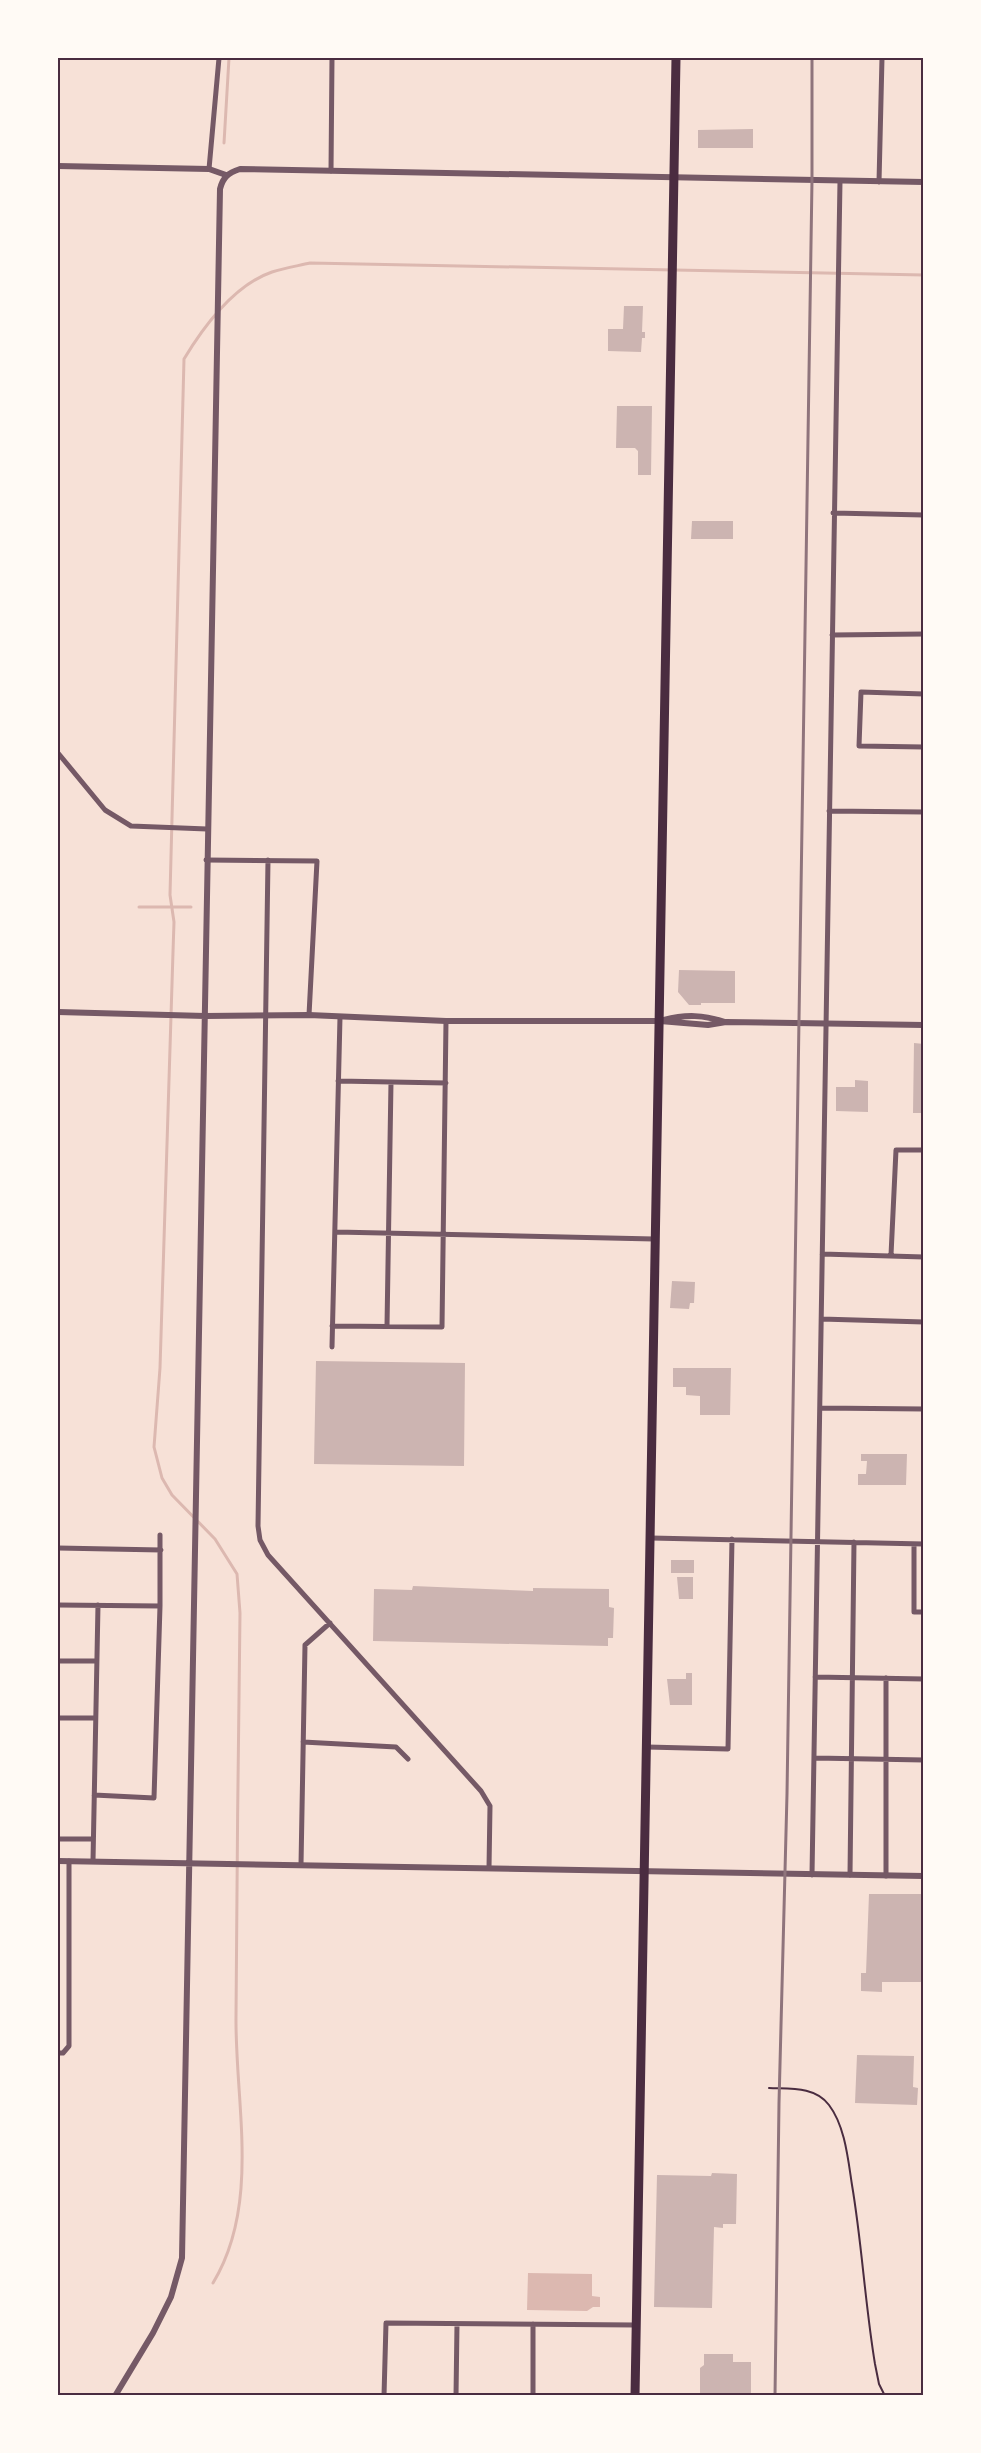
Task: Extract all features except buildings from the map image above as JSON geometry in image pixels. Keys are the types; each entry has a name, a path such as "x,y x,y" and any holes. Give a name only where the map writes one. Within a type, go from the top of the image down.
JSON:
{"highway":[{"path":"635,2396 676,58"}],"street":[{"path":"209,169 219,58"},
{"path":"331,171 332,58"},
{"path":"879,182 882,58"},
{"path":"58,166 209,169 226,175 240,169 924,182"},
{"path":"115,2396 153,2333 171,2297 182,2258 218,281 220,189 226,175"},
{"path":"812,1874 827,1023 833,513 840,181"},
{"path":"833,513 924,515"},
{"path":"832,635 924,634"},
{"path":"924,694 861,692 859,746 924,747"},
{"path":"58,753 105,810 131,826 207,829"},
{"path":"829,811 924,812"},
{"path":"206,860 317,861 310,1015"},
{"path":"268,860 258,1526 260,1540 268,1555 481,1791 490,1806 489,1868"},
{"path":"58,1012 204,1016 310,1015 446,1021 660,1021 708,1025 726,1022 924,1024"},
{"path":"332,1347 340,1017"},
{"path":"332,1326 442,1326 446,1021"},
{"path":"338,1081 446,1082"},
{"path":"387,1326 391,1082"},
{"path":"891,1255 896,1150 924,1150"},
{"path":"336,1232 654,1239"},
{"path":"822,1254 924,1257"},
{"path":"821,1319 924,1322"},
{"path":"820,1408 924,1409"},
{"path":"94,1795 154,1798 160,1606 160,1535"},
{"path":"651,1538 817,1540 924,1544"},
{"path":"647,1747 728,1749 732,1539"},
{"path":"850,1875 854,1542"},
{"path":"914,1544 914,1612 924,1612"},
{"path":"58,1548 161,1550"},
{"path":"58,1604 160,1606"},
{"path":"93,1861 98,1605"},
{"path":"301,1865 305,1645 330,1623"},
{"path":"58,1661 96,1661"},
{"path":"815,1677 924,1679"},
{"path":"886,1678 886,1876"},
{"path":"58,1718 95,1718"},
{"path":"304,1742 396,1747 408,1760"},
{"path":"815,1758 924,1760"},
{"path":"58,1839 93,1839"},
{"path":"58,1861 190,1865 301,1865 924,1876"},
{"path":"58,2053 63,2053 69,2046 69,1861"},
{"path":"384,2396 386,2323 635,2325"},
{"path":"456,2396 457,2324"},
{"path":"533,2324 533,2396"}],"path":[{"path":"768,2088 800,2089 816,2093 829,2104 841,2130 858,2220 875,2364 879,2384 885,2396"}],"shaded area":[{"path":"528,2273 592,2274 592,2296 600,2297 600,2307 593,2307 587,2311 527,2310"}],"waterway":[{"path":"224,143 229,58"},
{"path":"213,2283 228,2252 237,2220 241,2187 241,2118 236,2017 240,1613 237,1574 215,1539 172,1495 162,1478 154,1447 160,1368 174,922 170,895 184,359 201,333 221,308 245,286 272,272 310,263 924,275"},
{"path":"139,907 191,907"}],"railway":[{"path":"775,2396 779,2103 787,1794 812,180 812,58"}]}
